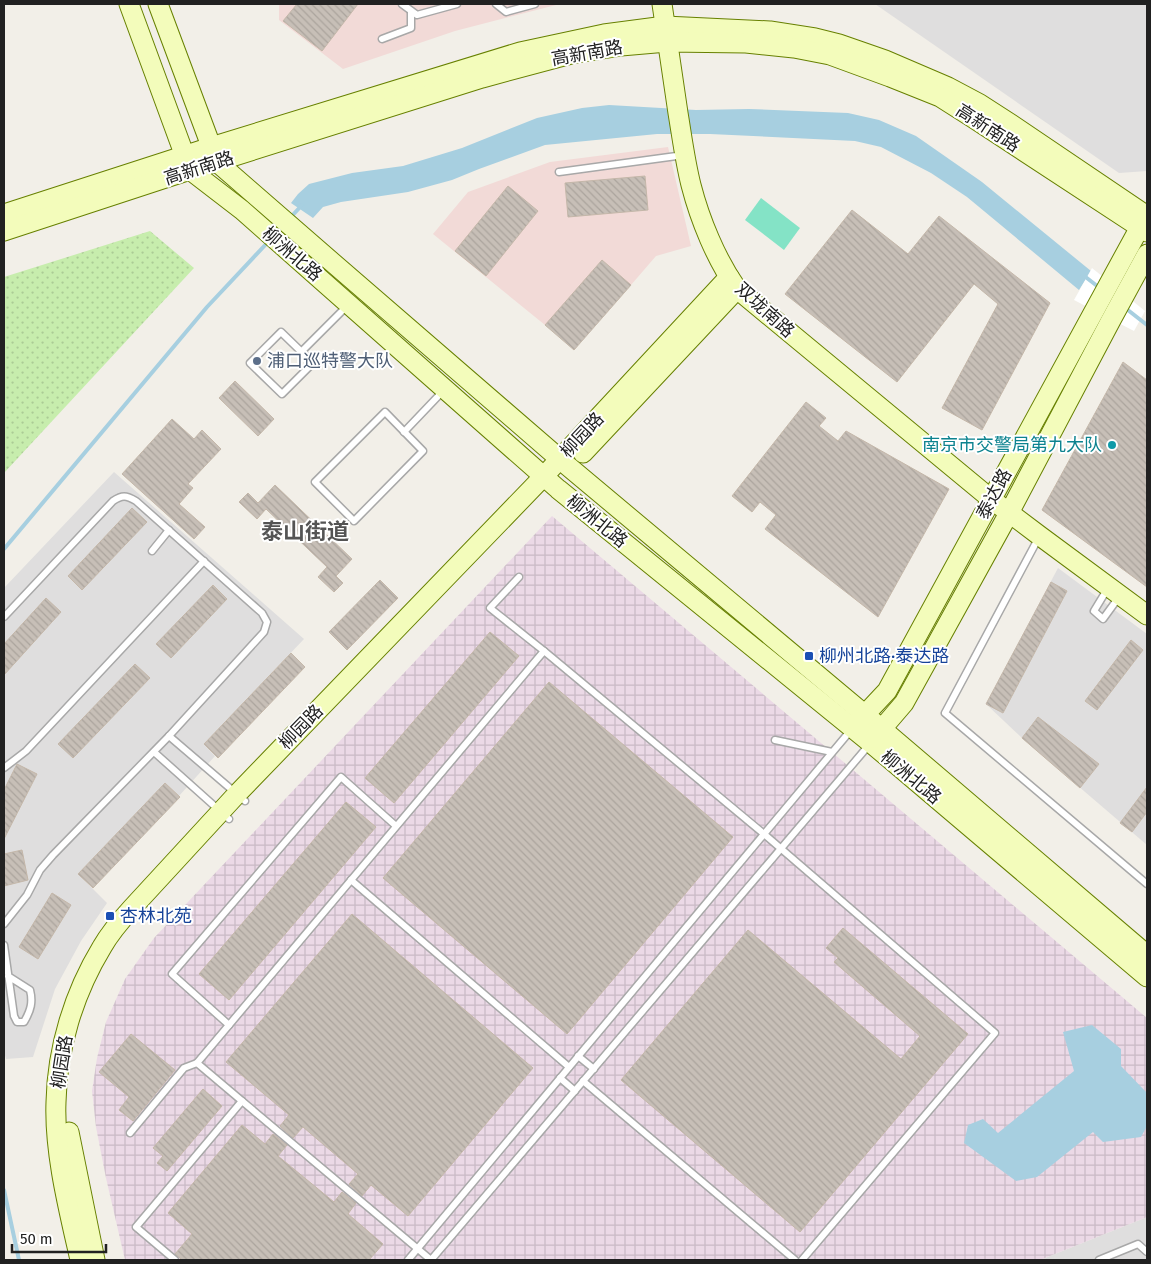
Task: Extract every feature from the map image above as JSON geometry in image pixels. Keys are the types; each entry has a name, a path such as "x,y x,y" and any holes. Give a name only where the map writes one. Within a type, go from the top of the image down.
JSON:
{"main road":[{"path":"129,4 188,163"},
{"name":"柳洲北路","path":"158,4 214,154 256,196 565,462 858,721 1147,955"},
{"name":"双垅南路","path":"662,4 691,186 713,246 733,283 1009,512 1147,615"},
{"name":"高新南路","path":"4,231 214,154 491,75 571,54 621,46 666,34 794,48 830,56 890,77 940,97 1145,223"},
{"name":"高新南路","path":"4,214 188,163"},
{"name":"柳洲北路","path":"188,163 548,480 858,721"},
{"name":"泰达路","path":"858,721 887,691 1109,282 1145,223"},
{"name":"泰达路","path":"876,736 904,703 1147,254"},
{"name":"柳园路","path":"95,1260 70,1142 67,1114 69,1064 77,1032 100,973 112,950 127,928 241,798 548,480 733,283"},
{"name":"柳洲北路","path":"876,736 1147,977"},
{"name":"柳园路","path":"80,1260 56,1128 57,1079 66,1030 90,968 116,926 225,816"}],"lane":[{"path":"402,4 417,15 457,4"},
{"path":"496,4 506,12 535,4"},
{"path":"382,39 411,28 411,11"},
{"path":"559,172 684,151"},
{"path":"301,352 349,304"},
{"path":"281,332 301,352 313,363 282,394 250,363 281,332"},
{"path":"404,432 445,389"},
{"path":"384,412 404,432 423,451 354,521 315,482 384,412"},
{"path":"4,617 113,501 120,496 128,496 262,613 266,622 264,632 169,736 53,855 40,870 27,895 4,924"},
{"path":"152,551 169,530"},
{"path":"1040,536 945,713 1147,884"},
{"path":"4,768 26,751 204,562"},
{"path":"520,577 490,608 781,848 994,1033 802,1260"},
{"path":"130,1133 184,1068 197,1063 544,651"},
{"path":"408,1260 858,721"},
{"path":"169,736 241,798"},
{"path":"197,1063 431,1260 876,736"},
{"path":"775,740 832,752"},
{"path":"154,752 225,816"},
{"path":"229,1025 172,974 341,777 396,826"},
{"path":"351,880 569,1067"},
{"path":"4,945 8,976 14,1016 17,1022 24,1022 30,1013 33,1000 30,990 8,976"},
{"path":"578,1056 594,1069"},
{"path":"560,1078 575,1091"},
{"path":"583,1081 795,1260"},
{"path":"175,1260 136,1227 242,1102"},
{"path":"1099,1260 1138,1244 1147,1252"}],"shaded area":[{"path":"279,4 560,4 455,31 343,69 279,20"},
{"path":"875,4 1147,4 1147,171 1119,173"},
{"path":"668,147 691,246 656,256 631,285 545,325 433,234 468,192 550,162"},
{"name":"杏林北苑","path":"114,472 304,639 204,744 215,756 179,796 165,783 78,874 107,903 81,941 55,989 33,1057 6,1059 4,1052 4,588"},
{"path":"552,516 1147,1018 1147,1217 1040,1260 125,1260 96,1127 92,1091 97,1058 106,1022 125,979 154,938"},
{"path":"1058,568 1147,634 1147,845 1022,738 986,704"},
{"path":"1147,1217 1147,1260 1040,1260"}],"green space":[{"path":"761,198 800,228 784,250 745,220"},
{"path":"150,231 194,268 4,473 4,277"}],"water":[{"path":"609,105 696,110 749,109 848,113 879,120 916,136 982,182 1091,271 1079,290 967,197 931,173 881,147 855,141 710,134 657,134 545,145 452,180 408,192 341,202 323,207 313,218 291,203 309,184 352,173 403,166 462,148 537,118 582,108"},
{"path":"1092,1025 1121,1049 1121,1066 1147,1093 1147,1126 1141,1137 1103,1142 1093,1132 1037,1177 1016,1181 964,1143 968,1125 983,1119 998,1133 1074,1071 1063,1032"}],"pier":[{"path":"1092,268 1145,311 1134,331 1074,300"}],"building":[{"path":"297,4 358,4 322,51 283,21"},
{"path":"645,176 648,210 568,217 565,183"},
{"path":"508,186 538,211 486,276 455,251"},
{"path":"852,210 908,254 939,216 1050,303 982,430 942,408 998,304 974,284 897,382 785,294"},
{"path":"602,260 631,285 574,350 545,325"},
{"name":"南京市交警局第九大队","path":"1123,362 1147,380 1147,587 1042,510"},
{"path":"235,381 274,419 258,436 219,398"},
{"path":"806,402 826,418 819,426 838,441 846,431 949,489 878,617 765,529 776,515 760,502 752,512 732,496"},
{"path":"172,419 194,439 202,430 221,449 188,484 193,488 179,504 205,527 194,539 122,474"},
{"path":"275,485 352,559 336,576 343,583 334,592 318,577 327,567 266,509 257,519 239,502 248,493 258,503"},
{"path":"132,508 147,522 82,590 68,576"},
{"path":"380,580 398,598 347,650 329,632"},
{"path":"1051,582 1067,591 1003,713 986,704"},
{"path":"213,585 227,599 171,658 156,644"},
{"path":"46,598 61,612 4,675 4,644"},
{"path":"490,632 519,656 394,803 365,778"},
{"path":"1131,640 1143,650 1097,710 1085,701"},
{"path":"291,653 305,667 218,758 204,744"},
{"path":"135,664 150,678 73,758 58,744"},
{"path":"549,682 733,837 567,1034 383,878"},
{"path":"1038,717 1099,764 1080,788 1022,738"},
{"path":"17,764 37,774 4,839 4,790"},
{"path":"165,783 180,797 93,888 78,874"},
{"path":"1147,787 1147,812 1132,832 1120,823"},
{"path":"346,802 376,827 229,1000 199,974"},
{"path":"22,850 28,880 4,886 4,854"},
{"path":"52,893 71,905 38,959 19,947"},
{"path":"352,914 533,1068 408,1216 371,1185 362,1196 349,1184 358,1174 303,1127 293,1138 280,1126 289,1115 226,1062"},
{"path":"843,928 968,1034 800,1232 621,1080 748,930 901,1059 920,1036 834,962 838,958 826,948"},
{"path":"131,1034 175,1070 133,1121 119,1110 129,1097 99,1072"},
{"path":"203,1089 222,1106 167,1171 157,1163 163,1156 153,1148"},
{"path":"242,1125 265,1144 273,1134 287,1145 278,1156 334,1202 342,1192 356,1203 348,1214 383,1244 369,1260 182,1260 175,1254 192,1234 168,1213"}],"waterway":[{"path":"290,218 302,205"},
{"path":"4,549 207,307 268,242"},
{"path":"1083,275 1101,289"},
{"path":"1124,307 1147,325"},
{"path":"4,1190 19,1260"}],"place":[{"name":"浦口巡特警大队","path":"257,361"},
{"name":"南京市交警局第九大队","path":"1112,445"},
{"name":"柳州北路·泰达路","path":"809,656"},
{"name":"杏林北苑","path":"110,916"}],"district":[{"name":"泰山街道","path":"305,531"}]}
